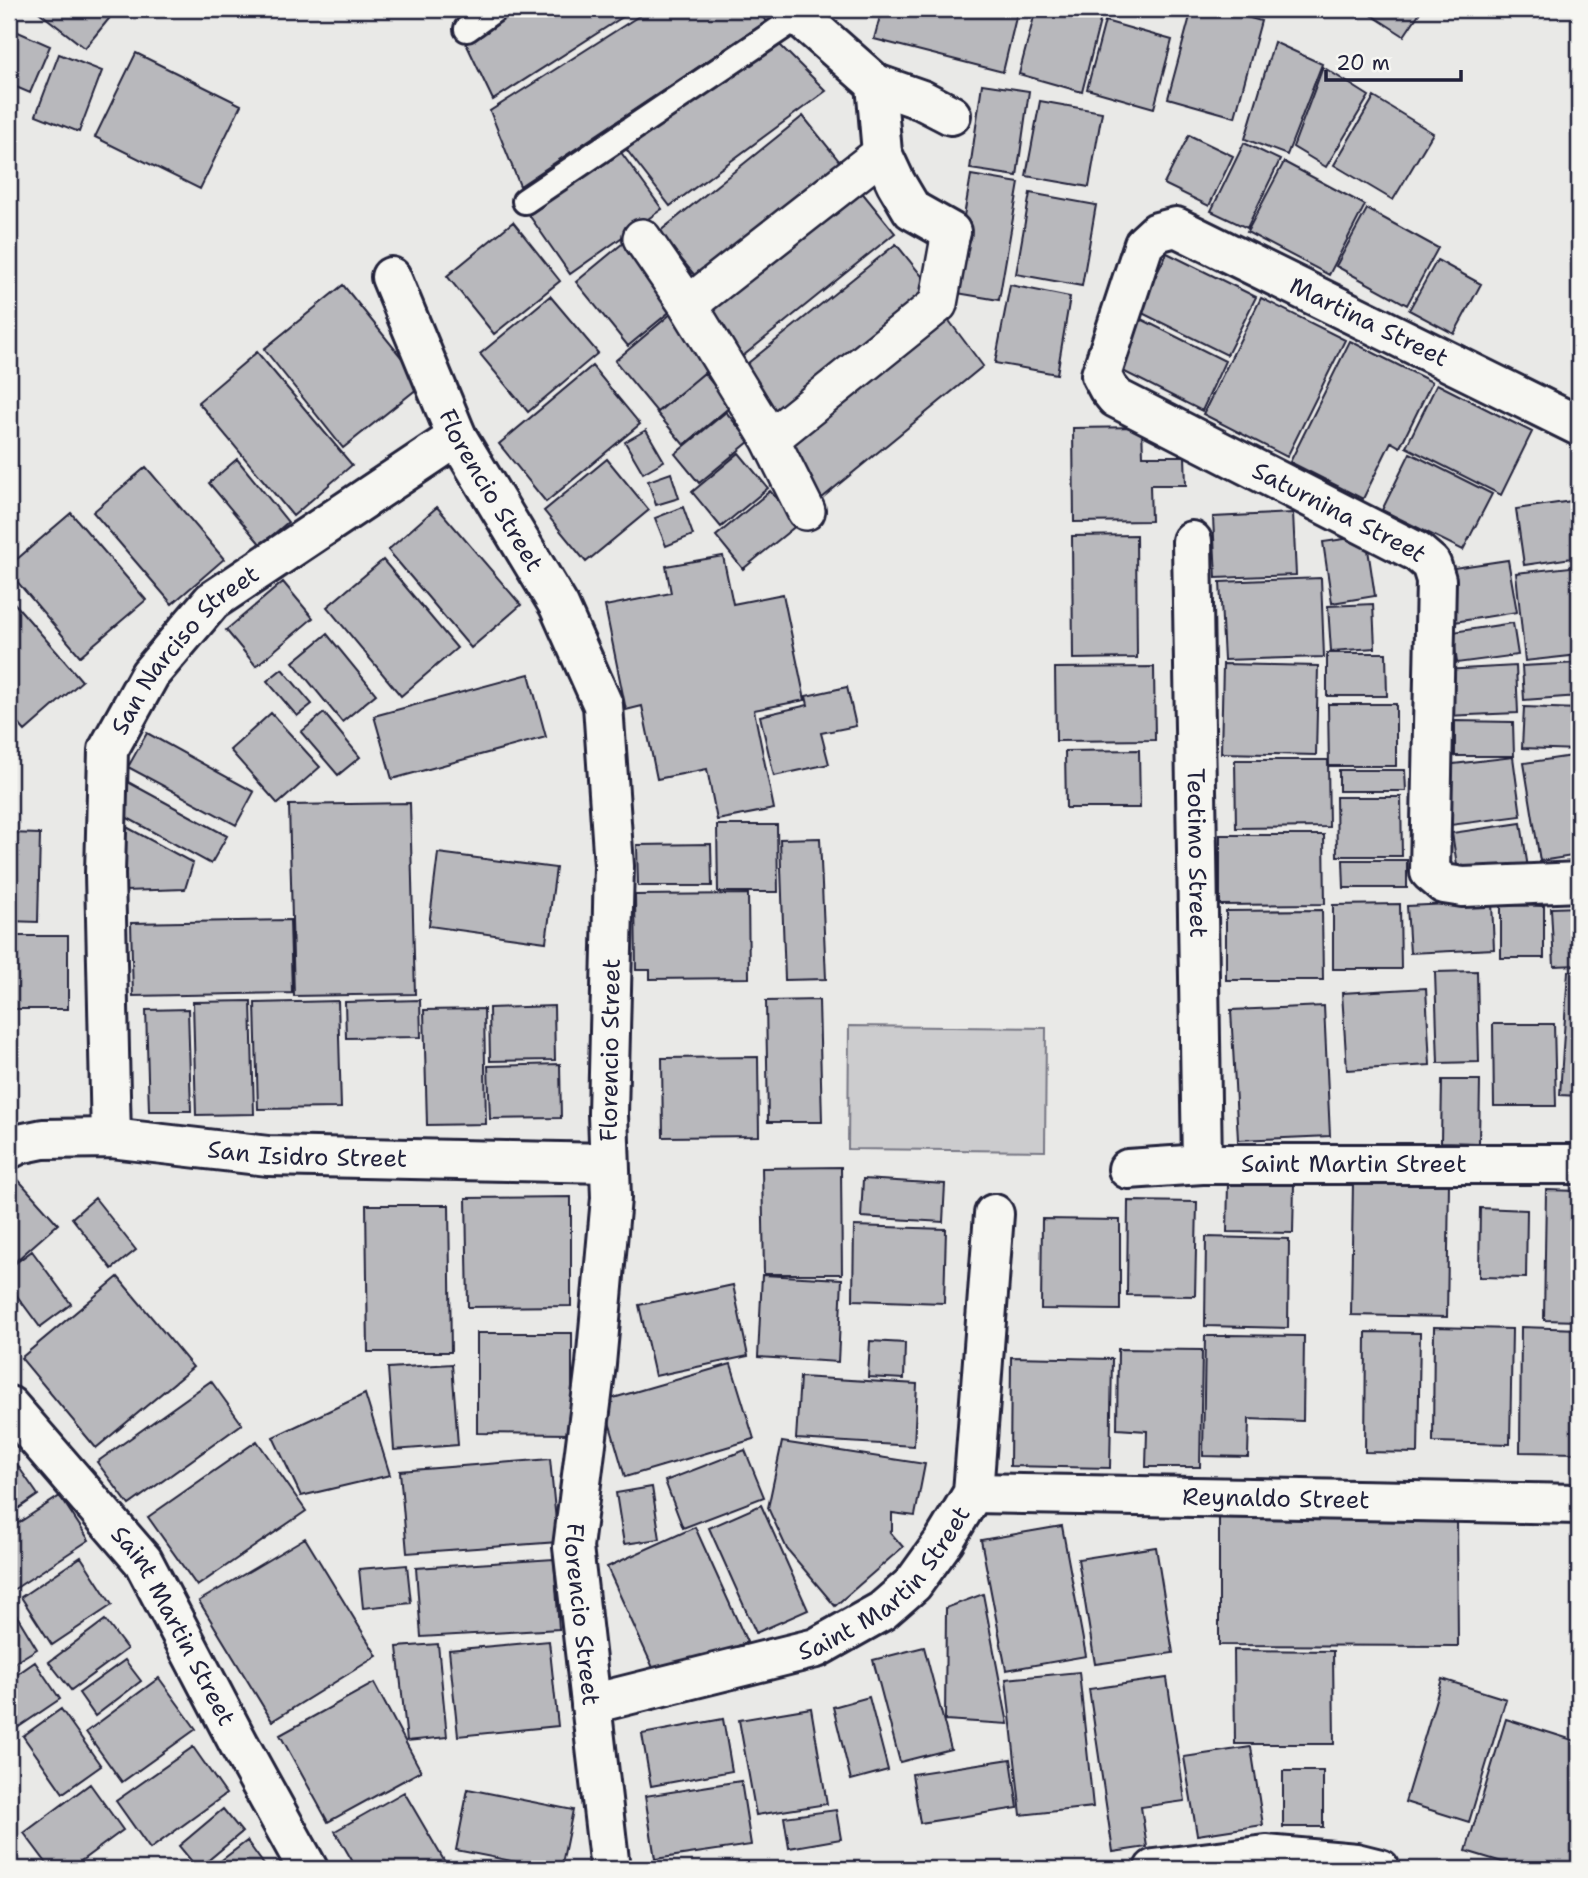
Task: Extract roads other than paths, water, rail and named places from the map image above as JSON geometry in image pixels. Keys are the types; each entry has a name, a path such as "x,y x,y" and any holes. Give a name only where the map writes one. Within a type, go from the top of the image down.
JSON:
{"street":[{"path":"795,12 876,84 922,100 951,115"},
{"path":"770,439 938,304 951,232 912,210 896,183 882,153 876,84"},
{"path":"688,305 882,153"},
{"name":"Martina Street","path":"1157,232 1176,227 1579,426"},
{"name":"Saturnina Street","path":"1157,232 1144,244 1101,375 1108,388 1116,398 1417,552 1431,564 1436,580 1430,872 1444,884 1463,887 1579,882"},
{"path":"642,238 688,305 770,439 806,511"},
{"name":"Florencio Street","path":"391,277 457,437 559,606 603,705 614,866 608,1114 611,1198 596,1364 573,1547 610,1869"},
{"name":"San Narciso Street","path":"111,1138 104,874 108,750 150,674 212,601 457,437"},
{"name":"Teotimo Street","path":"1192,541 1202,1164"},
{"name":"San Isidro Street","path":"9,1149 43,1139 111,1138 268,1157 609,1163"},
{"name":"Saint Martin Street","path":"1128,1169 1202,1164 1579,1164"},
{"name":"Saint Martin Street","path":"591,1704 816,1648 882,1611 914,1584 973,1493 994,1214"},
{"name":"Saint Martin Street","path":"9,1406 143,1560 308,1869"},
{"name":"Reynaldo Street","path":"973,1493 1579,1504"},
{"path":"1154,1869 1266,1855 1380,1869"}],"lane":[{"path":"467,29 495,9"},
{"path":"525,201 795,12"}]}
